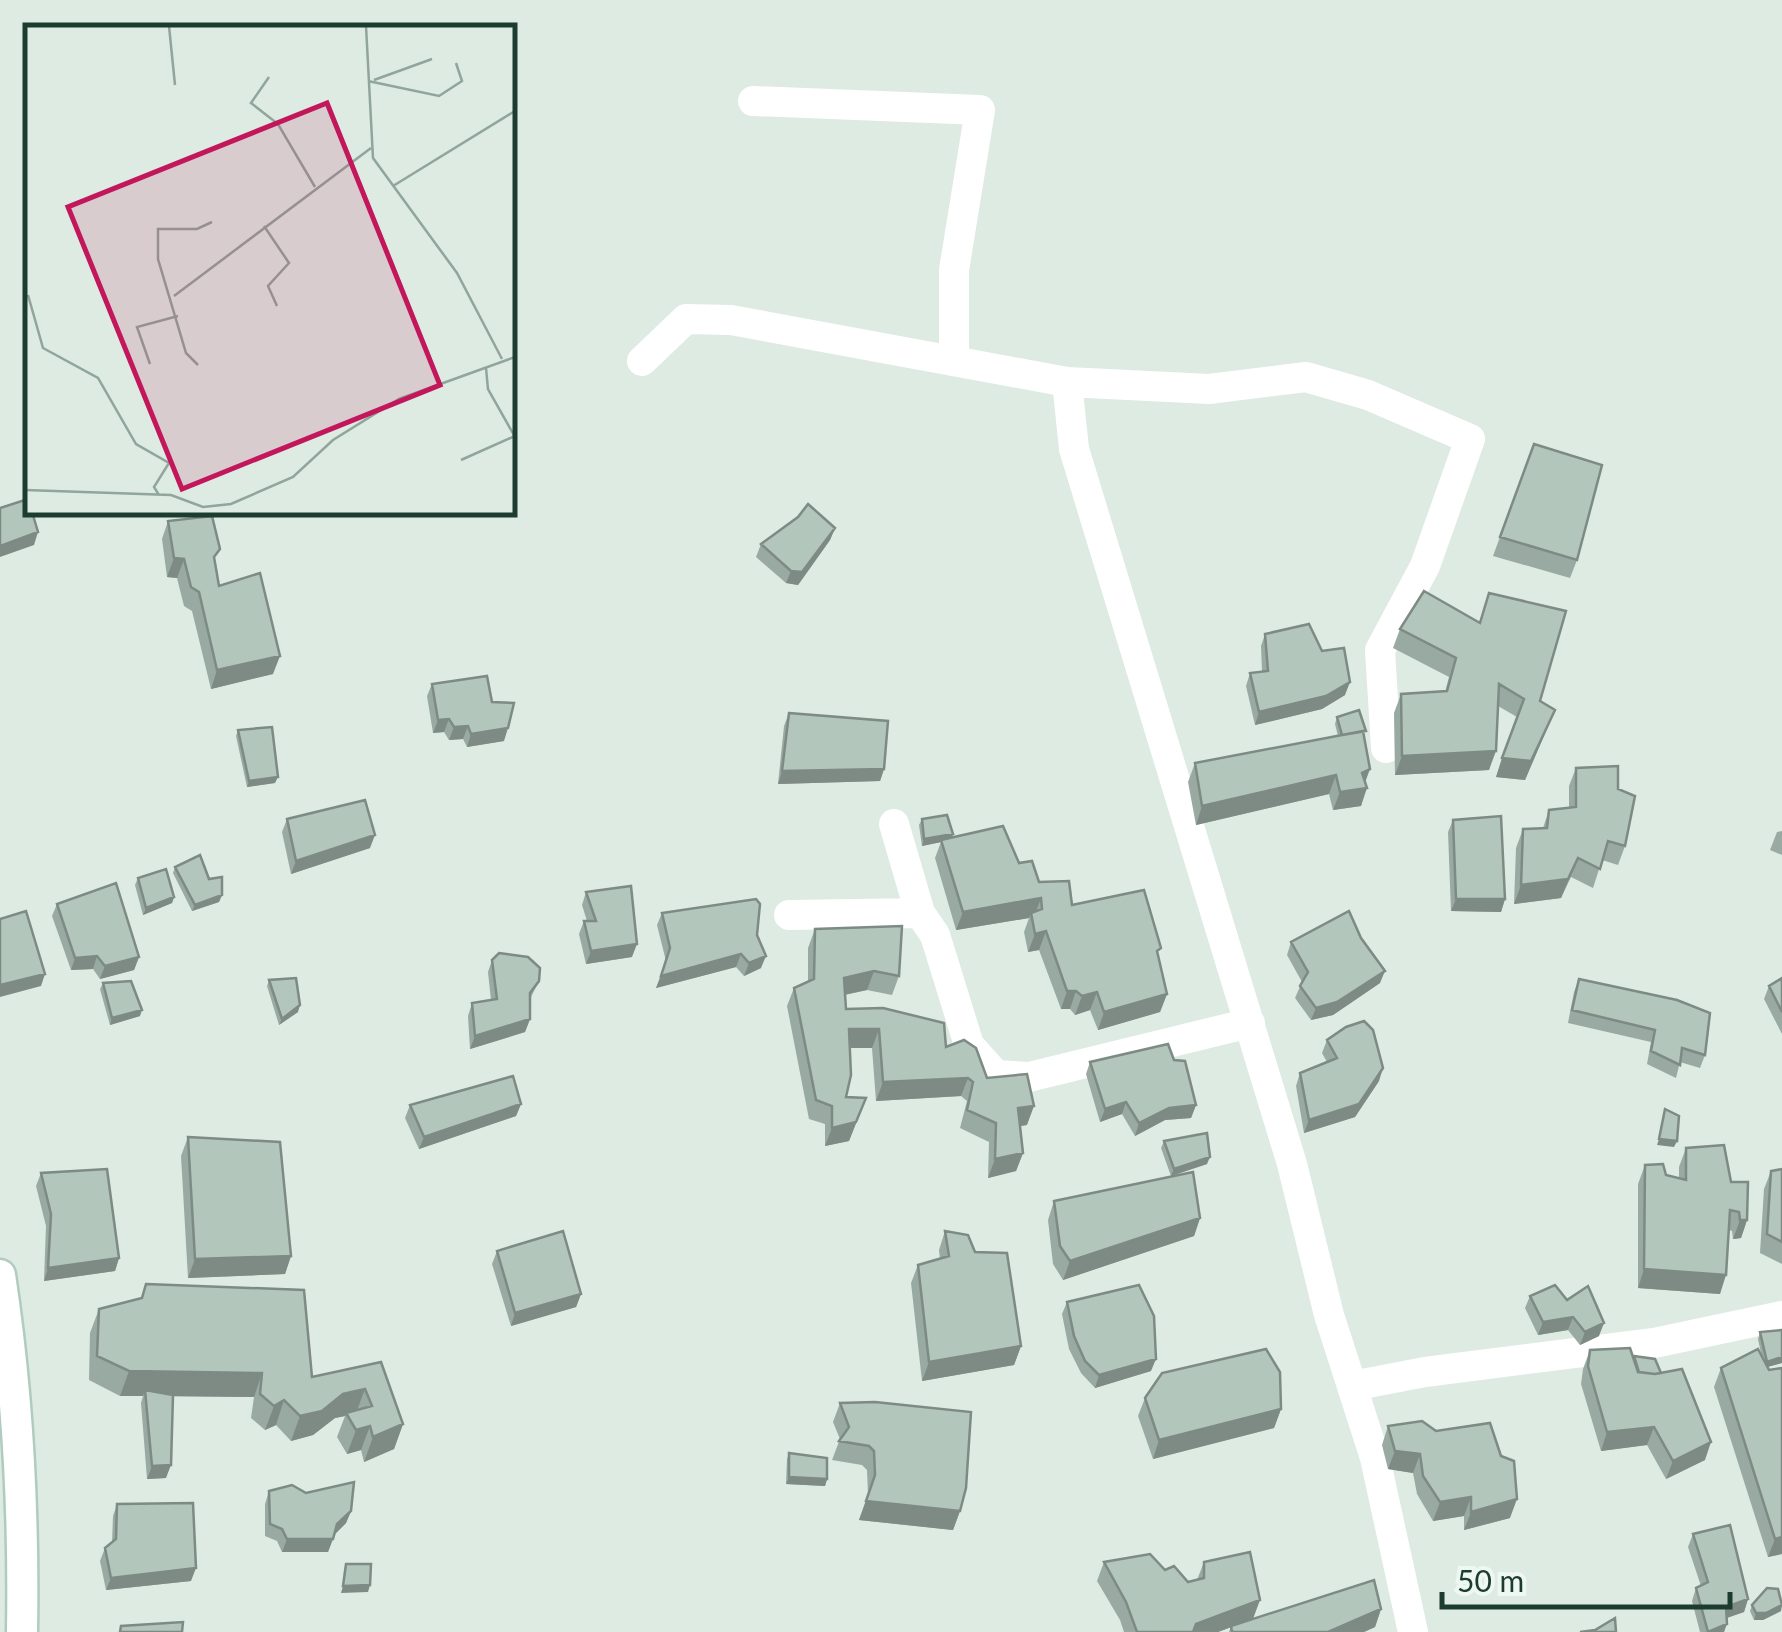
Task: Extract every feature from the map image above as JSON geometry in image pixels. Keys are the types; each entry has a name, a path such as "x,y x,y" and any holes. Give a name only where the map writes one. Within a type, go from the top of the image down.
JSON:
{"street":[{"path":"753,101 980,110 954,270 954,360"},
{"path":"642,362 686,320 783,327 1067,382 1209,388 1306,377 1368,395 1470,440 1425,566 1380,650 1386,748"},
{"path":"1067,382 1074,449 1109,576 1144,676 1250,1023 1375,1458 1413,1632"},
{"path":"894,824 920,913 934,935 969,1045 996,1075 1028,1077 1250,1023"},
{"path":"788,915 920,913"},
{"path":"0,1275 15,1376 24,1523 22,1632"},
{"path":"1352,1386 1425,1372 1654,1343 1782,1316"}],"building":[{"path":"1534,444 1602,465 1577,560 1500,537"},
{"path":"25,500 25,515 33,515 38,532 0,546 0,508"},
{"path":"808,504 835,528 802,572 791,571 761,544 798,517"},
{"path":"212,516 220,549 214,557 219,586 260,573 280,656 217,670 199,592 191,587 184,559 174,558 168,521"},
{"path":"1424,591 1480,623 1489,593 1566,611 1540,701 1555,710 1531,761 1502,758 1524,699 1499,684 1496,751 1402,756 1401,694 1447,691 1456,658 1400,629"},
{"path":"1309,624 1322,651 1344,648 1350,682 1326,696 1259,712 1250,673 1268,671 1265,634"},
{"path":"487,676 492,702 514,703 508,728 471,734 468,726 454,727 449,719 438,720 432,684"},
{"path":"1359,710 1366,731 1342,735 1337,717"},
{"path":"789,713 888,721 884,769 782,771"},
{"path":"272,727 278,777 249,781 238,730"},
{"path":"1363,731 1370,769 1362,773 1367,788 1340,792 1336,775 1202,806 1195,763"},
{"path":"1618,766 1618,789 1635,796 1625,846 1608,841 1600,869 1578,858 1568,879 1521,885 1523,829 1547,828 1549,810 1576,807 1576,768"},
{"path":"365,800 375,835 296,861 287,819"},
{"path":"947,815 953,834 924,839 922,819"},
{"path":"1501,816 1505,899 1456,899 1453,820"},
{"path":"1003,826 1019,863 1032,861 1039,882 1069,881 1072,905 1144,890 1161,948 1157,951 1167,994 1104,1012 1097,992 1082,996 1067,991 1046,931 1035,934 1031,913 1042,909 1041,898 963,912 941,840"},
{"path":"200,855 209,879 222,877 222,895 195,905 175,867"},
{"path":"166,869 174,897 146,908 138,878"},
{"path":"116,883 139,957 105,966 97,956 75,958 57,904"},
{"path":"631,886 637,944 591,951 584,921 596,921 586,892"},
{"path":"756,899 760,904 757,935 766,956 749,963 741,954 661,976 670,948 662,913"},
{"path":"26,911 45,974 0,985 0,919"},
{"path":"1349,911 1361,938 1385,971 1337,1002 1316,1008 1300,986 1308,972 1291,942"},
{"path":"902,926 899,976 874,971 844,978 846,1009 883,1008 944,1023 946,1047 964,1040 976,1048 987,1078 1027,1074 1034,1106 1018,1108 1023,1153 995,1159 996,1123 967,1110 973,1082 968,1078 883,1082 879,1029 849,1029 851,1075 846,1097 866,1098 856,1122 832,1128 832,1106 816,1100 794,988 814,979 815,929"},
{"path":"499,953 528,957 540,968 539,981 530,993 530,1019 475,1036 472,1003 497,999 492,960"},
{"path":"296,978 300,1005 282,1019 269,980"},
{"path":"1782,978 1782,1012 1769,986"},
{"path":"1579,979 1677,1000 1710,1013 1705,1055 1682,1048 1680,1065 1651,1051 1655,1030 1572,1010"},
{"path":"131,981 142,1010 112,1018 103,983"},
{"path":"1364,1021 1373,1030 1383,1068 1359,1104 1309,1120 1300,1073 1337,1058 1327,1040"},
{"path":"1168,1044 1174,1060 1185,1061 1196,1105 1169,1108 1139,1123 1126,1102 1105,1109 1090,1062"},
{"path":"513,1076 521,1104 424,1137 410,1105"},
{"path":"1665,1109 1679,1116 1677,1141 1659,1139"},
{"path":"1207,1133 1210,1157 1174,1169 1164,1141"},
{"path":"188,1137 280,1142 291,1256 195,1259"},
{"path":"1724,1145 1731,1182 1748,1182 1747,1220 1740,1220 1739,1212 1730,1210 1726,1275 1644,1269 1645,1165 1663,1164 1666,1175 1686,1180 1686,1148"},
{"path":"107,1169 119,1258 48,1268 51,1214 41,1173"},
{"path":"1782,1169 1782,1242 1767,1234 1771,1171"},
{"path":"1193,1172 1200,1218 1070,1261 1060,1246 1054,1201"},
{"path":"563,1231 581,1294 515,1313 497,1251"},
{"path":"945,1231 968,1235 975,1252 1007,1253 1021,1346 929,1362 918,1265 949,1256"},
{"path":"146,1284 304,1290 312,1377 381,1362 403,1424 373,1437 370,1426 356,1430 346,1413 372,1406 365,1389 343,1394 322,1411 300,1416 284,1400 274,1406 260,1394 262,1373 129,1371 97,1356 99,1309 142,1298"},
{"path":"1139,1285 1154,1316 1156,1359 1099,1375 1085,1361 1074,1336 1067,1302"},
{"path":"1555,1285 1567,1300 1588,1286 1604,1323 1585,1332 1573,1317 1543,1322 1530,1296"},
{"path":"1782,1330 1782,1357 1767,1362 1760,1332"},
{"path":"1630,1348 1638,1372 1655,1374 1682,1369 1711,1442 1673,1461 1654,1427 1607,1432 1588,1366 1590,1350"},
{"path":"1266,1349 1280,1372 1281,1409 1159,1440 1145,1398 1162,1373"},
{"path":"1758,1349 1769,1370 1782,1368 1782,1537 1775,1539 1721,1368"},
{"path":"1634,1356 1655,1359 1661,1373 1639,1372"},
{"path":"145,1390 173,1395 171,1465 152,1466"},
{"path":"875,1402 971,1412 966,1488 960,1511 866,1501 875,1475 874,1451 869,1446 839,1441 849,1427 840,1403"},
{"path":"1422,1421 1436,1431 1490,1423 1501,1456 1514,1461 1517,1499 1471,1512 1471,1497 1440,1502 1423,1476 1420,1454 1395,1451 1388,1426"},
{"path":"789,1453 827,1458 827,1479 789,1477"},
{"path":"354,1482 351,1511 337,1524 333,1539 287,1539 282,1529 270,1524 269,1491 292,1485 306,1493"},
{"path":"193,1503 196,1568 111,1578 105,1548 116,1539 117,1504"},
{"path":"1730,1525 1748,1599 1726,1607 1727,1624 1708,1632 1696,1588 1708,1582 1693,1534"},
{"path":"1250,1552 1260,1600 1196,1624 1193,1632 1137,1632 1104,1562 1150,1554 1165,1570 1174,1566 1188,1582 1204,1578 1204,1562"},
{"path":"346,1564 371,1564 370,1585 343,1586"},
{"path":"1374,1580 1381,1609 1328,1632 1232,1632 1231,1626"},
{"path":"1767,1588 1778,1589 1782,1605 1756,1613 1752,1605"},
{"path":"1615,1618 1616,1632 1580,1632 1595,1630"},
{"path":"183,1622 182,1632 120,1632 121,1626"}]}
